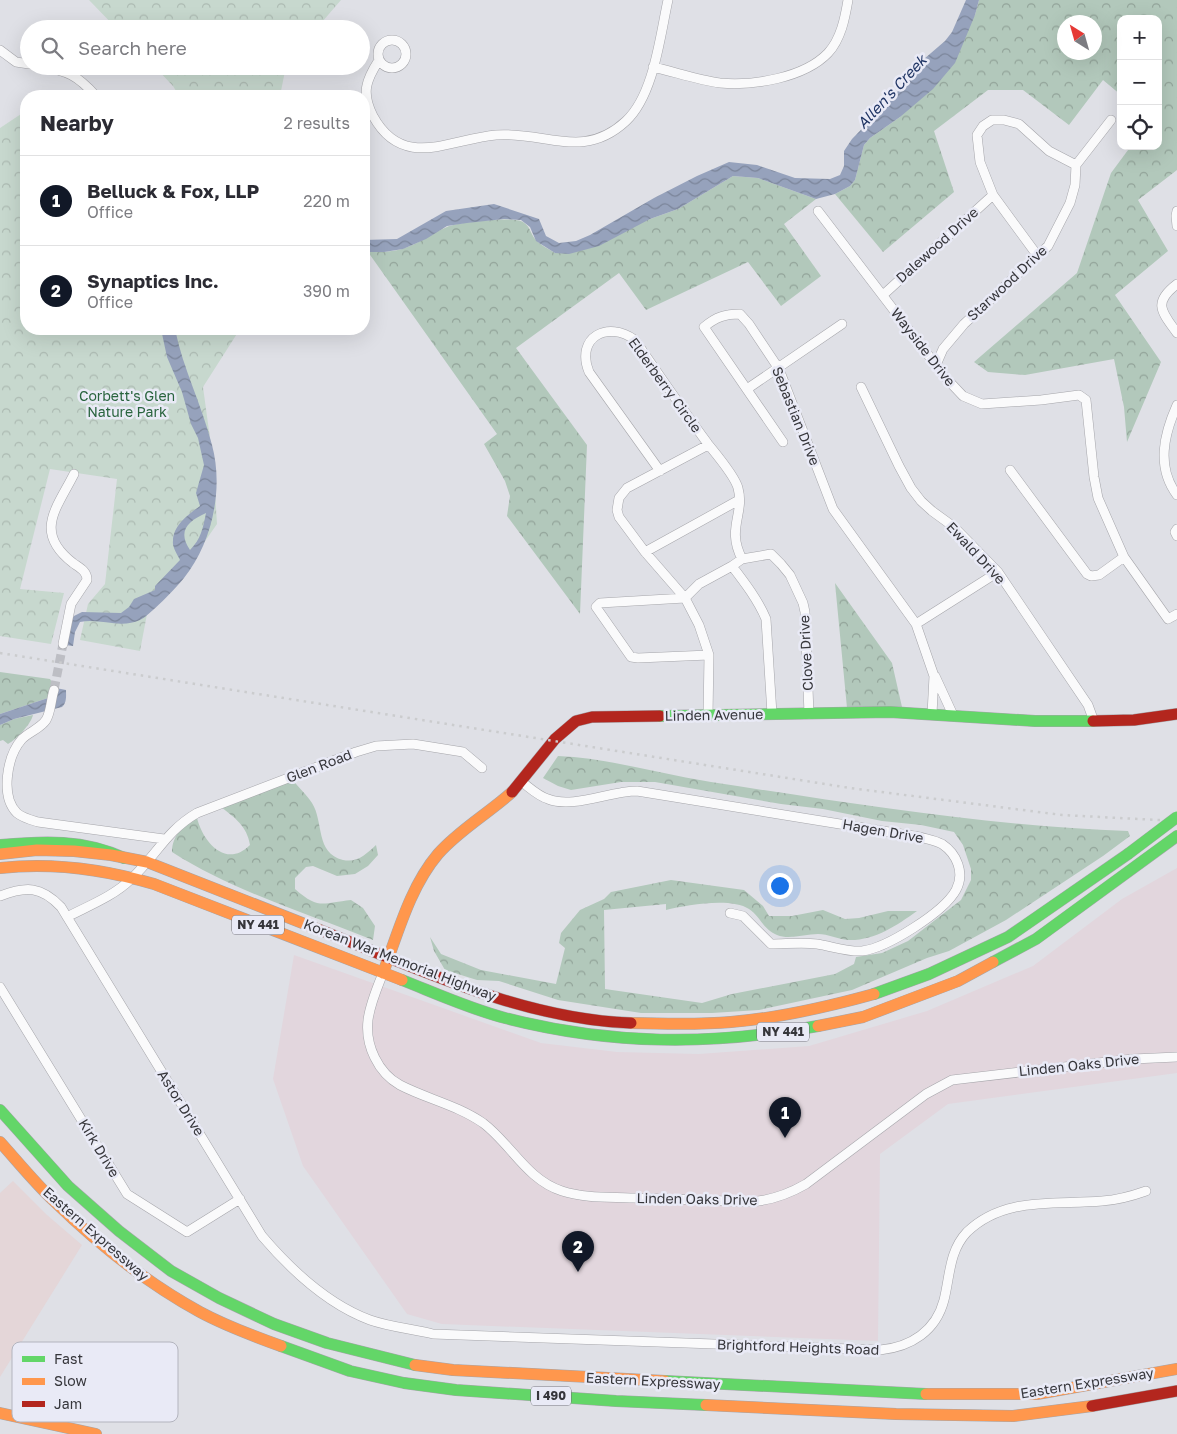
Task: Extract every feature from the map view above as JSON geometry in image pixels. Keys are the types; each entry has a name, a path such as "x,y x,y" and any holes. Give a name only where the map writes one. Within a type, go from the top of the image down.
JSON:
{"main road":[{"name":"Linden Avenue","path":"383,974 420,883 434,859 452,840 501,802 522,782 560,735 573,723 585,718 890,712 1035,721 1092,721 1134,720 1177,714"},
{"name":"Korean War Memorial Highway","path":"0,854 20,851 64,851 147,862 453,982 497,997 549,1011 576,1017 664,1024 720,1024 778,1017 836,1005 891,990 942,969 1013,934 1177,818"},
{"name":"Korean War Memorial Highway","path":"0,868 67,865 105,871 154,884 383,974 504,1018 598,1036 676,1041 775,1034 863,1017 958,981 1036,939 1177,836"},
{"path":"0,845 50,842 82,845 111,850 124,858"},
{"path":"0,1099 10,1122"},
{"name":"Eastern Expressway","path":"0,1110 68,1186 119,1231 170,1271 219,1298 274,1324 326,1343 410,1364 453,1370 609,1379 994,1396 1047,1392 1177,1369"},
{"name":"Eastern Expressway","path":"0,1142 54,1201 106,1247 152,1283 200,1312 250,1335 350,1371 377,1377 466,1390 616,1401 896,1414 1013,1416 1105,1404 1177,1391"},
{"path":"41,1422 96,1434"}],"street":[{"path":"370,110 378,124 394,141 420,149 434,148 496,135 527,136 567,142 589,141 614,130 627,120 637,108 653,66 668,0"},
{"path":"653,66 720,82 740,84 783,77 801,70 827,53 841,29 848,0"},
{"path":"0,50 16,62 20,63"},
{"path":"370,75 379,60"},
{"path":"72,75 83,82 90,90"},
{"path":"366,90 370,75"},
{"path":"1037,255 993,195 980,162 977,135 982,126 992,120 1004,120 1019,124 1049,152 1076,165 1112,120"},
{"name":"Starwood Drive","path":"936,365 943,349 964,324 1048,246 1070,203 1075,185 1076,165"},
{"name":"Dalewood Drive","path":"883,295 993,195"},
{"name":"Wayside Drive","path":"818,211 944,377 963,396 982,404 1079,395 1086,400 1098,498 1124,557 1168,619 1177,614"},
{"path":"1177,211 1177,226"},
{"path":"1177,284 1167,291 1162,298 1161,305 1162,312 1177,333"},
{"name":"Sebastian Drive","path":"783,442 704,327 714,319 721,316 740,314 749,324 779,369 833,509 916,624 934,676 953,715"},
{"path":"747,389 779,369 842,324"},
{"name":"Elderberry Circle","path":"660,471 590,372 584,354 586,346 598,334 608,331 618,332 628,334 635,340 738,487 739,500 734,536 742,559"},
{"name":"Ewald Drive","path":"861,387 898,466 911,488 921,501 954,527 998,572 1088,704 1092,721"},
{"path":"1177,405 1170,421 1164,445 1168,476 1177,495"},
{"path":"708,445 626,488 617,504 619,517 645,552 685,598 699,625 709,655 708,716"},
{"path":"1010,470 1087,574 1091,576 1100,575 1124,557"},
{"path":"1168,476 1177,470"},
{"path":"63,644 71,604 87,580 87,575 83,570 58,549 52,532 55,508 74,474"},
{"path":"645,552 739,500"},
{"path":"1177,529 1175,532 1177,536"},
{"name":"Clove Drive","path":"685,598 699,584 742,559 770,554 781,564 790,576 803,603 805,612 809,714"},
{"path":"732,566 755,599 766,619 772,714"},
{"path":"916,624 998,572"},
{"path":"685,598 600,603 596,607 631,657 709,655"},
{"name":"Sebastian Drive","path":"932,714 934,676"},
{"path":"53,692 47,718 18,744 6,775 6,794 12,806 17,812 38,822 164,839"},
{"name":"Glen Road","path":"132,878 177,826 197,813 356,752 376,746 413,744 463,752 482,768"},
{"name":"Hagen Drive","path":"522,782 541,796 561,803 637,791 920,837 941,844 949,849 955,857 960,874 960,882 956,891 930,916 892,940 862,951 814,944 771,944 743,916 730,913"},
{"path":"0,896 18,890 30,889 41,891 51,897 67,917 118,890 132,878"},
{"name":"Astor Drive","path":"67,917 262,1236 297,1273 336,1302 370,1320"},
{"name":"Linden Oaks Drive","path":"383,974 370,1008 368,1034 380,1067 388,1076 398,1084 452,1105 481,1122 539,1180 563,1192 589,1196 748,1202 771,1200 806,1184 926,1094 952,1080 1098,1062 1169,1056 1177,1057"},
{"name":"Kirk Drive","path":"0,988 127,1194 187,1232 240,1199"},
{"name":"Brightford Heights Road","path":"370,1320 433,1334 860,1350 892,1349 919,1338 932,1326 944,1300 954,1252 968,1232 983,1220 1003,1210 1024,1204 1105,1201 1146,1191"}],"shaded area":[{"path":"1177,868 1177,1073 948,1104 880,1154 878,1341 442,1324 407,1314 303,1166 273,1079 294,955 541,1043 617,1052 699,1054 809,1046 927,1011 1033,966 1122,899"},
{"path":"13,1181 47,1215 82,1245 22,1342 12,1342 12,1358 0,1377 0,1193"}],"green space":[{"path":"89,0 341,0 324,20 108,20"},
{"path":"979,0 1177,0 1177,170 1138,200 1168,251 1115,295 1161,362 1127,442 1124,407 1114,359 1025,375 988,372 974,362 1077,273 1111,173 1128,150 1162,150 1162,15 1117,15 1117,92 1103,80 1069,125 1023,90 988,90 934,131 954,192 883,252 835,194 850,186 855,180 864,145 870,138 900,117 975,15"},
{"path":"163,75 284,75 281,90 175,90"},
{"name":"Corbett's Glen Nature Park","path":"20,115 20,335 236,335 203,387 213,460 217,524 185,570 147,614 140,651 80,640 88,604 105,584 117,479 50,469 20,589 64,593 51,644 0,636 0,128"},
{"path":"733,176 758,178 816,199 784,224 821,276 781,306 748,262 646,310 619,273 516,348 587,445 580,614 507,516 510,496 505,481 484,444 497,434 370,255 370,252 402,249 441,229 462,223 486,220 518,220 528,226 538,242 555,253 678,209"},
{"path":"835,583 892,663 902,707 847,708"},
{"path":"0,672 50,679 56,688 54,696 0,714"},
{"path":"33,715 26,727 11,742 8,744 3,740 0,741 0,725 14,719"},
{"path":"558,756 615,763 692,779 866,805 971,819 1128,831 1130,836 1006,920 949,951 927,958 852,990 759,1010 712,1013 641,1013 558,1000 499,981 477,980 445,970 434,951 430,937 441,954 481,970 556,984 565,948 559,943 561,933 580,910 604,899 611,892 671,880 744,890 763,906 769,916 792,916 823,910 845,919 859,918 888,911 917,911 893,927 876,935 858,940 848,940 822,934 792,937 777,935 768,929 749,909 731,903 696,904 666,910 666,904 604,910 605,989 702,1003 732,994 835,974 854,964 856,957 882,953 908,941 961,900 971,880 971,869 963,845 954,832 655,782 621,782 571,790 543,778"},
{"path":"292,779 308,797 316,811 324,844 328,851 334,856 348,861 361,857 376,845 378,855 368,866 355,874 337,876 313,866 306,867 295,878 295,889 303,896 321,904 351,900 363,908 375,926 373,940 245,890 195,866 172,852 176,836 187,824 197,818 204,836 217,850 232,854 241,852 250,845 246,833 240,823 221,807"}],"water":[{"path":"966,0 979,0 975,15 955,63 933,89 900,117 870,138 864,145 855,180 850,186 835,194 816,199 758,178 733,176 678,209 650,219 599,246 569,254 555,253 536,241 530,227 521,220 504,219 447,226 426,239 403,249 370,252 370,240 397,239 446,211 494,204 539,219 546,236 559,243 576,241 590,235 654,198 729,162 757,165 795,178 830,179 840,175 844,166 844,151 852,139 895,95 917,65 945,41 952,32"},
{"path":"162,335 176,335 212,445 217,479 216,497 213,515 202,549 194,564 176,588 144,618 125,624 95,621 80,622 75,632 73,646 65,645 70,620 74,616 82,612 121,613 129,607 134,599 155,590 155,586 180,560 173,543 174,535 182,520 200,506 196,493 204,465 198,438 191,424 182,392 167,357","holes":["206,513 203,528 194,546 190,550 184,537 186,527 194,519"]},
{"path":"56,688 66,690 65,701 62,707 14,719 0,725 0,714 54,696"}],"tunnel":[{"path":"54,690 63,644"}],"railway":[{"path":"0,653 850,788 1062,815 1177,821"}],"traffic: fast":[{"path":"660,716 890,712 1035,721 1093,721"},
{"path":"1128,854 1177,817"},
{"path":"993,962 1036,939 1177,836"},
{"path":"0,845 48,842 79,844 94,847 124,858"},
{"path":"874,994 929,974 1008,937 1128,854"},
{"path":"402,980 505,1018 544,1027 622,1038 661,1040 739,1037 818,1026"},
{"path":"0,1110 68,1186 119,1231 171,1271 219,1298 274,1324 327,1343 415,1365"},
{"path":"281,1346 350,1371 404,1383 456,1390 706,1405"},
{"path":"665,1381 926,1394"}],"traffic: slow":[{"path":"383,973 412,896 428,867 446,845 512,792"},
{"path":"0,854 37,850 74,851 111,855 147,862 320,930"},
{"path":"0,868 59,866 116,874 154,884 402,980"},
{"path":"818,1026 863,1017 958,981 993,962"},
{"path":"631,1023 694,1024 767,1018 874,994"},
{"path":"0,1142 70,1217 142,1275 180,1301 210,1317 281,1346"},
{"path":"415,1365 453,1370 665,1381"},
{"path":"926,1394 1037,1394 1177,1369"},
{"path":"706,1405 896,1414 1013,1416 1092,1406"},
{"path":"0,1413 12,1416"},
{"path":"41,1422 96,1434"}],"traffic: jam":[{"path":"1093,721 1134,720 1177,714"},
{"path":"512,792 555,739 576,721 592,717 660,716"},
{"path":"320,930 434,976 511,1002 550,1012 590,1019 631,1023"},
{"path":"1092,1406 1177,1391"}],"place":[{"name":"Belluck & Fox, LLP","path":"785,1138"},
{"name":"Synaptics Inc.","path":"578,1272"}],"water label":[{"name":"Allen's Creek","path":"892,92"}]}
